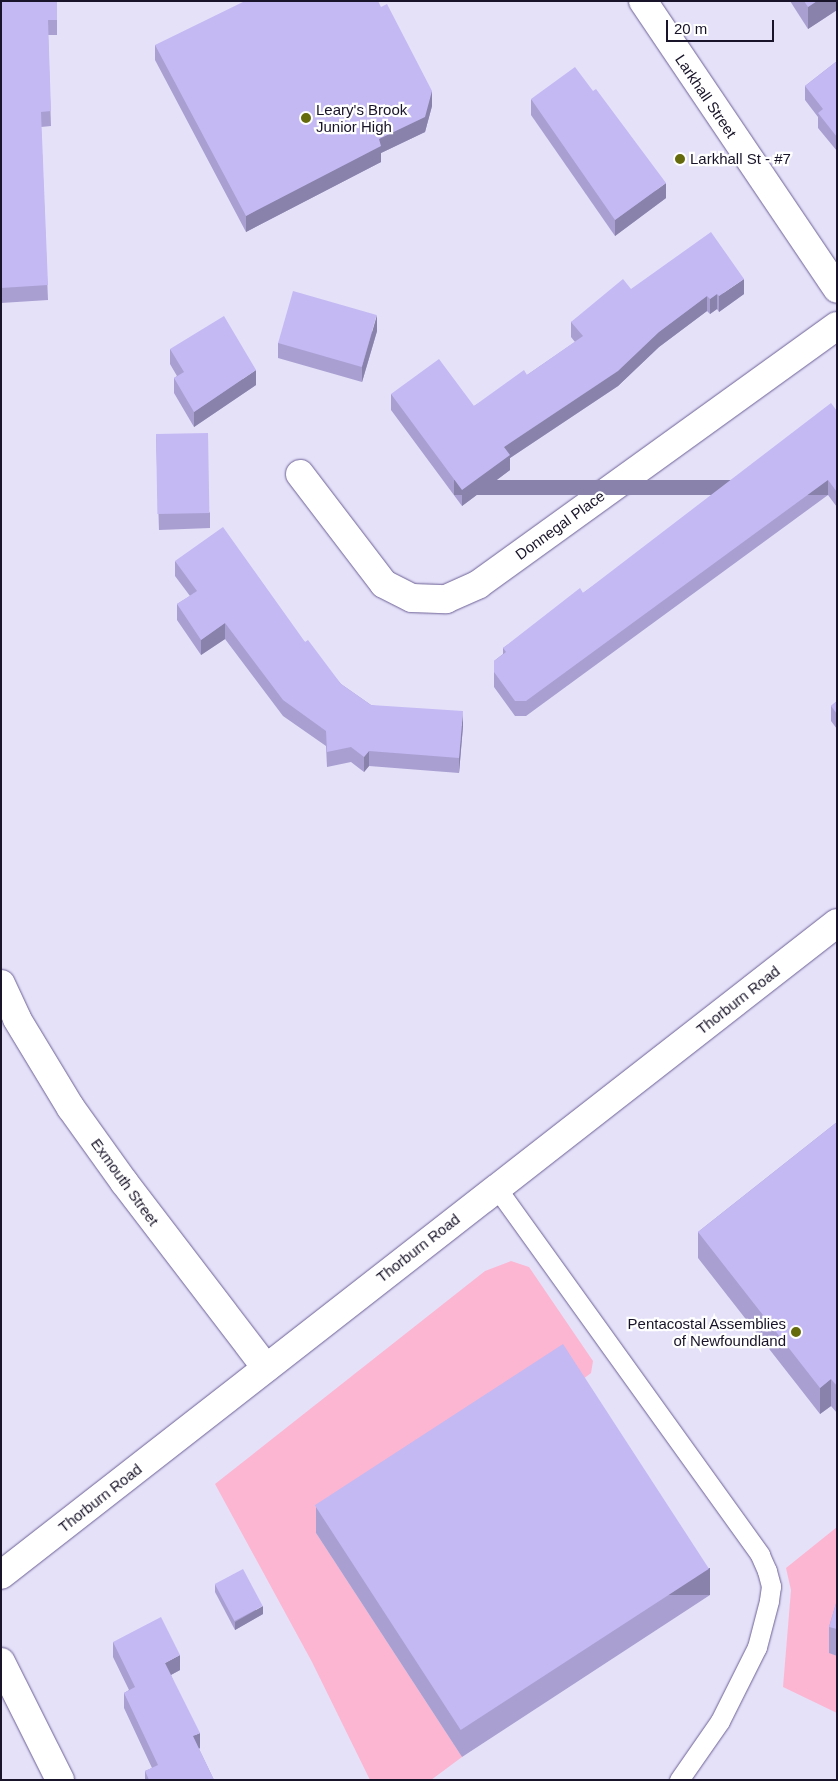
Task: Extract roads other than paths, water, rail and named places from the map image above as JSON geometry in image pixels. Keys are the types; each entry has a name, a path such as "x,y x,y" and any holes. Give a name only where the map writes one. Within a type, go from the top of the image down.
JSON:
{"street":[{"name":"Larkhall Street","path":"643,1 837,289"},
{"name":"Donnegal Place","path":"300,474 384,584 412,598 446,599 479,584 837,326"},
{"name":"Thorburn Road","path":"1,1575 837,924"},
{"name":"Exmouth Street","path":"1,984 17,1019 72,1108 124,1182 266,1368"},
{"path":"1,1662 60,1780"}],"lane":[{"path":"496,1188 755,1547 767,1571 771,1586 757,1647 720,1720 679,1780"}],"place":[{"name":"Leary's Brook Junior High","path":"306,118"},
{"name":"Larkhall St - #7","path":"680,159"},
{"name":"Pentacostal Assemblies of Newfoundland","path":"796,1332"}]}
